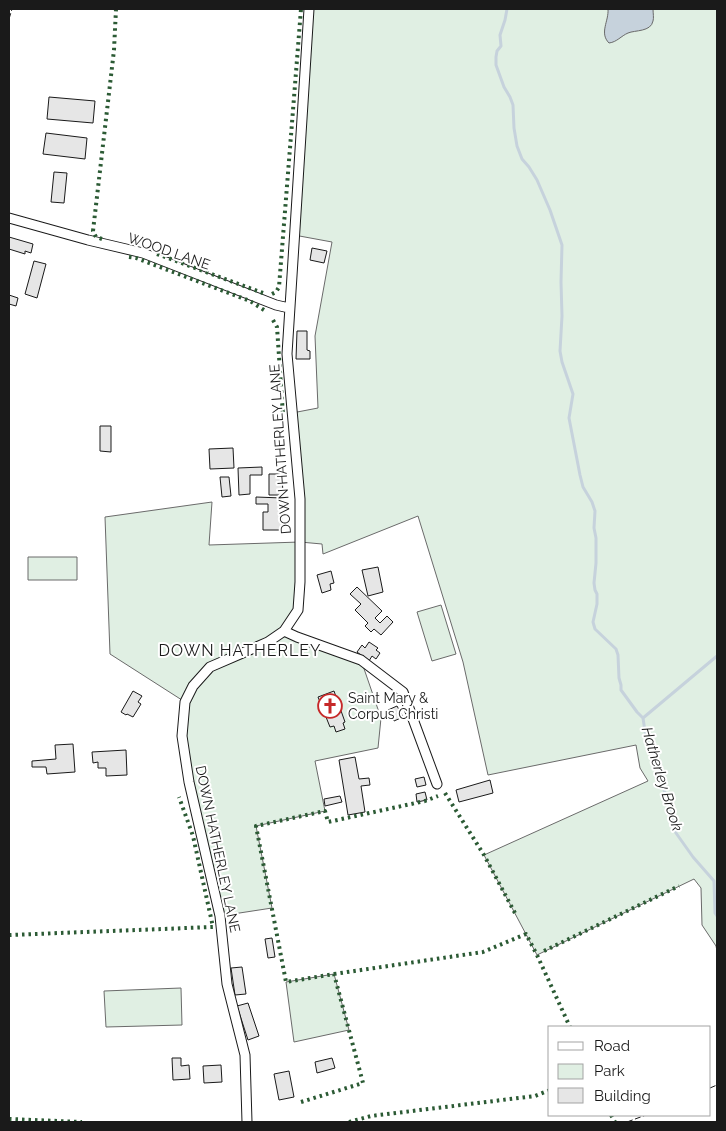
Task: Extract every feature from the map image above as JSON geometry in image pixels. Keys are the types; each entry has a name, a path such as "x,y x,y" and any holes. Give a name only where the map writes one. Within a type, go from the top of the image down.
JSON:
{"street":[{"name":"DOWN HATHERLEY LANE","path":"247,1122 245,1055 227,984 220,916 189,782 182,736 185,702 193,686 210,667 268,642 284,631 298,610 300,499 287,354 309,9"},
{"name":"WOOD LANE","path":"9,218 143,253 276,305 289,308"},
{"path":"284,631 362,660 403,692 437,784"}],"green space":[{"path":"309,9 717,9 717,951 716,946 702,925 701,888 694,879 537,955 484,855 648,781 640,768 636,745 488,775 463,662 418,516 323,554 322,544 300,542 292,413 318,408 315,336 332,242 294,235"},
{"path":"212,502 209,545 300,542 298,610 284,631 361,660 381,718 378,748 315,761 325,811 256,826 272,908 220,916 182,736 185,702 110,654 105,517"},
{"path":"28,557 77,557 77,580 28,580"},
{"path":"441,605 456,654 432,661 417,612"},
{"path":"334,974 349,1030 294,1042 286,982"},
{"path":"181,988 182,1025 106,1027 104,991"}],"shaded area":[{"path":"608,9 653,9 652,25 646,29 628,33 609,43 605,35"}],"building":[{"path":"49,97 95,101 93,123 47,119"},
{"path":"46,133 87,138 85,159 43,154"},
{"path":"54,172 67,173 64,203 51,202"},
{"path":"9,237 33,244 31,253 25,251 25,254 9,249"},
{"path":"312,248 327,251 324,263 310,260"},
{"path":"34,261 46,264 37,298 25,294"},
{"path":"9,295 18,298 16,306 9,304"},
{"path":"297,331 307,331 307,350 310,351 310,359 296,359"},
{"path":"100,426 111,426 111,452 100,451"},
{"path":"233,448 234,468 210,469 209,449"},
{"path":"262,467 262,475 250,475 250,494 239,495 238,468"},
{"path":"269,474 282,474 283,495 269,495"},
{"path":"220,477 229,477 231,496 222,497"},
{"path":"256,497 282,498 282,530 263,530 263,512 268,512 268,504 256,504"},
{"path":"378,567 383,592 368,596 362,570"},
{"path":"331,571 334,583 330,584 331,590 322,593 317,575"},
{"path":"357,587 382,611 375,618 380,623 387,616 393,622 381,635 374,629 371,632 365,626 368,623 355,610 361,604 350,594"},
{"path":"369,642 378,648 376,650 380,653 376,659 372,656 369,661 357,652 362,645 365,648"},
{"path":"133,691 142,696 138,702 141,704 133,717 121,712"},
{"name":"Saint Mary & Corpus Christi","path":"334,691 345,722 343,723 345,729 336,732 334,726 330,727 318,697"},
{"path":"397,706 403,717 394,721 388,710"},
{"path":"73,744 75,772 47,774 46,767 32,767 32,761 56,759 55,745"},
{"path":"126,750 127,775 106,776 106,768 98,768 98,762 93,763 92,752"},
{"path":"355,757 359,779 369,778 370,785 361,786 365,812 348,815 339,760"},
{"path":"424,777 426,785 417,787 415,779"},
{"path":"490,780 493,793 459,802 456,790"},
{"path":"425,792 427,800 417,802 416,794"},
{"path":"340,796 342,802 325,806 324,799"},
{"path":"272,938 275,957 268,958 265,939"},
{"path":"242,967 246,994 235,995 231,968"},
{"path":"248,1003 259,1036 248,1040 237,1006"},
{"path":"172,1058 181,1058 181,1066 189,1065 190,1079 173,1080"},
{"path":"332,1058 335,1068 317,1073 315,1062"},
{"path":"221,1065 222,1082 204,1083 203,1066"},
{"path":"289,1071 294,1097 279,1100 274,1074"}],"waterway":[{"name":"Hatherley Brook","path":"507,9 500,35 501,46 497,51 496,65 513,105 517,146 522,159 537,180 562,245 560,351 573,394 569,418 580,475 583,487 595,511 596,563 594,583 597,604 593,622 595,629 616,649 621,690 643,718 646,738 662,782 676,833 693,857 714,881 715,913 717,916"},
{"path":"643,718 717,656"}],"hedge":[{"path":"102,239 96,237 93,231 114,50 116,9"},
{"path":"272,294 279,287 301,9"},
{"path":"157,254 263,293"},
{"path":"129,257 250,301 264,310"},
{"path":"273,320 277,327 283,415"},
{"path":"445,793 484,855 516,915"},
{"path":"301,1102 363,1083 334,974 286,982 256,826 325,811 328,822 425,801 438,796"},
{"path":"9,935 213,927 193,836 179,797"},
{"path":"544,951 679,886"},
{"path":"334,974 483,952 526,934 570,1026"},
{"path":"349,1122 371,1116 535,1096 548,1091"},
{"path":"612,1116 615,1122"},
{"path":"9,1119 82,1122"}],"fence":[{"path":"9,19 12,9"},
{"path":"711,1088 717,1085"},
{"path":"627,1122 643,1116"}],"place":[{"name":"Saint Mary & Corpus Christi","path":"330,706"}],"district":[{"name":"DOWN HATHERLEY","path":"240,650"}]}
